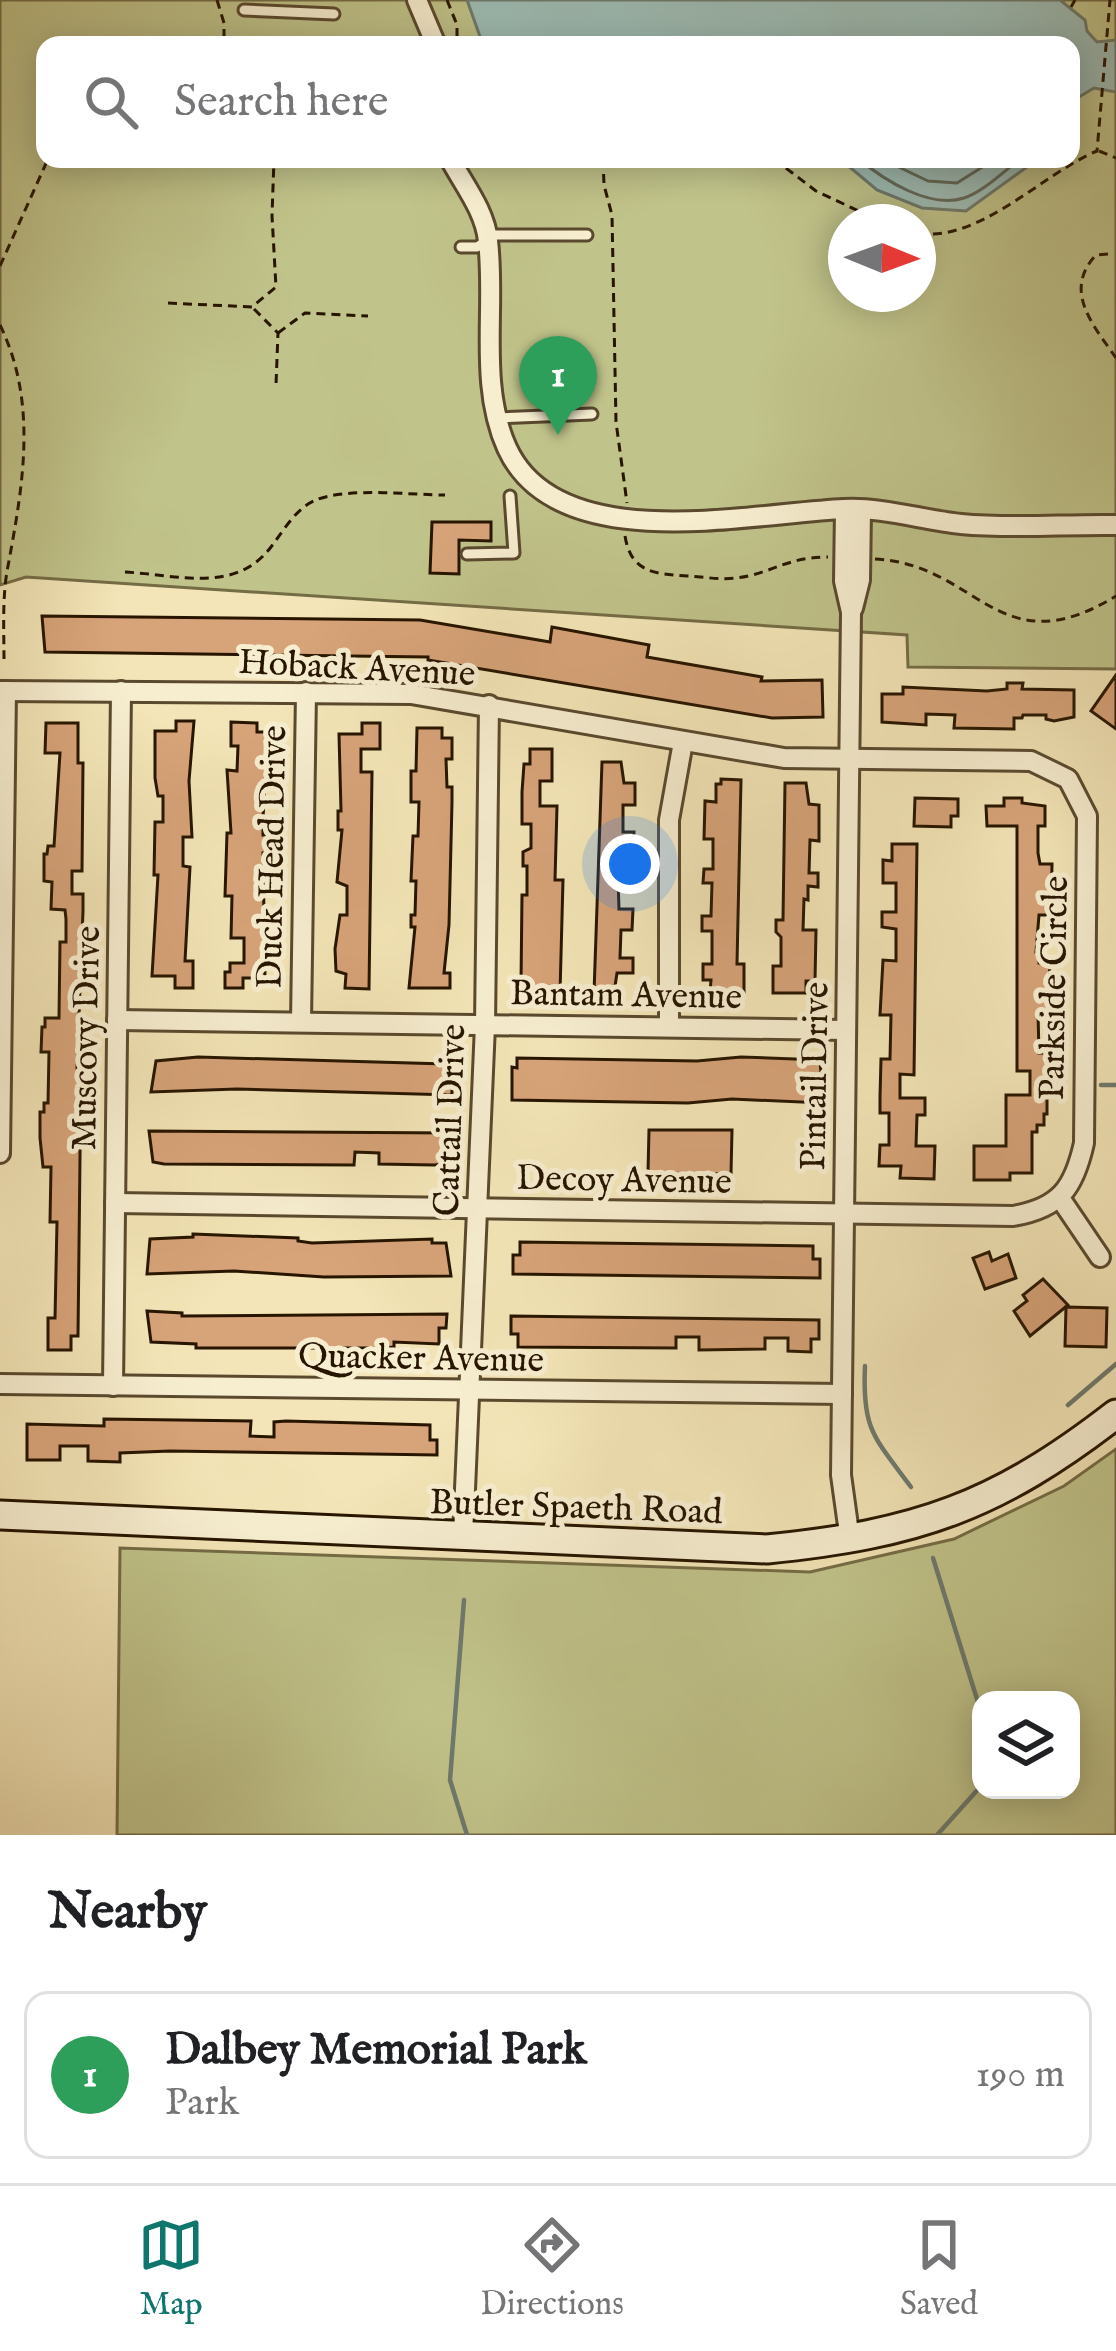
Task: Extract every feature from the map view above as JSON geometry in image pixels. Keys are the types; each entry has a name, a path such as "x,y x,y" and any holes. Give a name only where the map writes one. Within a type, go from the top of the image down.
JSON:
{"main road":[{"name":"Butler Spaeth Road","path":"0,1515 766,1549 850,1540 916,1525 981,1502 1054,1461 1116,1414"}],"street":[{"path":"416,0 432,36"},
{"path":"455,168 483,218 488,240 496,418 524,478 550,497 591,512 714,523 853,509 966,524 1116,525"},
{"name":"Pintail Drive","path":"850,1540 841,1474 851,612 860,580 853,509"},
{"path":"0,1154 3,691"},
{"name":"Hoback Avenue","path":"3,691 411,694 784,758 849,759"},
{"name":"Muscovy Drive","path":"113,1386 121,691"},
{"name":"Duck Head Drive","path":"301,1022 306,692"},
{"name":"Cattail Drive","path":"463,1537 485,1025 488,705"},
{"path":"669,1025 669,820 683,742"},
{"name":"Parkside Circle","path":"849,759 1031,761 1068,779 1087,816 1084,1142 1078,1171 1060,1198"},
{"name":"Bantam Avenue","path":"117,1020 847,1030"},
{"path":"844,1214 1013,1216 1040,1211 1060,1198 1100,1257"},
{"name":"Decoy Avenue","path":"115,1203 844,1214"},
{"name":"Quacker Avenue","path":"0,1384 842,1394"}],"lane":[{"path":"244,10 334,14"},
{"path":"461,247 477,247 496,236 587,235"},
{"path":"496,418 592,414"},
{"path":"467,554 514,553 510,496"}],"path":[{"path":"217,0 224,36"},
{"path":"447,0 457,36"},
{"path":"1071,7 1075,0"},
{"path":"1097,151 1110,0"},
{"path":"1080,159 1097,151 1116,158"},
{"path":"0,266 44,168"},
{"path":"252,307 276,287 274,168"},
{"path":"603,168 612,215 616,422 627,507"},
{"path":"785,168 844,204"},
{"path":"936,234 967,229 1062,168"},
{"path":"1108,254 1096,255 1087,264 1079,296 1116,358"},
{"path":"168,303 252,307 278,333 276,385"},
{"path":"278,333 305,314 368,316"},
{"path":"0,325 17,379 25,456 23,496 7,568 4,661"},
{"path":"125,572 226,579 256,567 297,513 315,500 339,495 446,494"},
{"path":"625,528 629,554 650,573 733,579 792,559 836,558"},
{"path":"867,558 897,560 927,570 999,613 1025,621 1075,618 1116,596"}],"green space":[{"path":"0,0 1116,0 1116,669 908,667 907,635 26,577 0,585"},
{"path":"1116,1449 1116,1835 117,1835 120,1548 810,1572 954,1539 1064,1486"}],"water":[{"path":"467,0 1060,0 1085,20 1097,42 1116,40 1116,92 1094,88 1080,96 1080,36 480,36"},
{"path":"851,168 1026,168 966,211 912,204 877,190"}],"building":[{"path":"432,522 491,522 491,541 459,540 459,574 430,573"},
{"path":"42,616 420,620 550,642 552,627 649,645 647,657 762,677 761,681 822,680 823,717 772,718 428,657 45,652"},
{"path":"1116,675 1116,729 1091,711"},
{"path":"1007,683 1023,683 1022,689 1074,690 1074,717 1054,721 1046,715 1023,715 1014,718 1014,729 954,728 955,715 926,714 926,725 882,722 882,694 903,694 903,687 987,691 1007,689"},
{"path":"176,721 194,721 189,781 192,837 183,837 183,866 190,867 185,961 193,961 193,988 175,988 175,976 152,976 158,875 154,875 155,822 163,822 163,796 158,796 155,778 155,731 176,731"},
{"path":"231,722 257,723 257,732 268,732 263,818 263,835 268,835 267,853 263,853 265,978 243,978 243,988 225,988 230,963 244,963 244,938 231,938 232,896 225,896 227,833 231,833 227,770 237,771 238,746 231,746"},
{"path":"46,723 78,723 78,763 83,763 82,871 72,871 72,894 83,894 83,911 77,1068 81,1068 78,1336 71,1336 71,1350 48,1350 48,1318 55,1318 57,1222 50,1222 51,1167 43,1167 40,1138 40,1112 48,1103 49,1052 41,1052 42,1027 45,1018 59,1018 60,942 66,942 66,919 65,910 51,909 52,882 44,881 44,854 48,846 54,846 60,753 45,753"},
{"path":"362,723 380,723 380,749 361,749 361,772 372,772 369,989 345,988 346,974 336,971 335,949 340,915 347,915 347,886 337,882 342,830 338,830 339,734 362,734"},
{"path":"417,728 442,728 442,738 452,738 452,759 446,759 452,802 444,973 450,973 450,988 409,988 415,927 411,927 416,881 411,881 413,836 418,836 419,802 411,802 411,771 416,771"},
{"path":"530,749 552,749 552,781 540,781 540,806 557,806 555,880 563,880 560,993 530,993 530,983 521,983 522,895 527,895 523,852 531,848 531,824 522,824 522,792"},
{"path":"602,762 621,762 624,783 635,783 635,805 623,805 623,832 634,832 634,879 618,879 619,909 633,909 632,930 621,930 620,958 633,958 633,973 617,973 614,993 594,993"},
{"path":"721,779 741,780 737,964 744,964 744,992 710,992 711,980 703,980 703,964 712,964 712,931 702,931 702,916 711,916 712,883 703,883 704,869 713,869 713,839 704,839 705,801 716,802 716,784"},
{"path":"785,783 806,783 809,804 819,805 819,841 810,840 809,873 818,873 818,887 808,886 808,900 804,899 803,930 816,930 815,981 806,981 806,993 773,993 773,966 781,966 776,920 783,920"},
{"path":"915,798 958,799 958,816 951,816 951,827 914,826"},
{"path":"1004,798 1045,806 1045,826 1038,826 1038,853 1040,864 1052,864 1051,915 1039,915 1036,952 1039,963 1050,963 1048,1014 1038,1013 1039,1053 1047,1053 1047,1114 1044,1125 1032,1132 1032,1173 1010,1173 1010,1180 974,1180 974,1146 1006,1146 1006,1095 1030,1095 1030,1071 1017,1071 1017,826 987,826 986,806 1004,806"},
{"path":"892,844 917,844 914,1075 900,1074 900,1098 925,1098 925,1115 917,1115 916,1146 935,1146 934,1179 900,1178 901,1166 879,1166 880,1145 889,1145 889,1113 880,1113 880,1097 881,1059 890,1059 891,1015 880,1015 883,960 896,961 896,929 882,927 882,912 896,912 896,883 883,883 883,860 892,861"},
{"path":"198,1057 445,1064 452,1095 237,1089 151,1092 156,1061"},
{"path":"741,1057 820,1060 823,1103 512,1100 512,1067 517,1068 517,1058 697,1061"},
{"path":"649,1130 732,1130 731,1174 648,1173"},
{"path":"149,1131 453,1133 453,1149 445,1149 445,1164 434,1165 379,1164 379,1153 355,1152 354,1165 164,1164 153,1162"},
{"path":"193,1234 298,1238 312,1243 432,1239 432,1243 446,1243 451,1276 147,1274 150,1239"},
{"path":"520,1242 813,1246 813,1259 820,1259 820,1278 513,1274 513,1255 520,1255"},
{"path":"989,1252 992,1261 1008,1254 1016,1278 985,1289 973,1258"},
{"path":"1043,1279 1068,1305 1030,1336 1014,1311 1027,1301 1023,1295"},
{"path":"1066,1307 1107,1308 1106,1347 1065,1346"},
{"path":"147,1311 182,1316 447,1314 446,1328 439,1328 439,1344 196,1348 196,1344 151,1342"},
{"path":"511,1316 819,1320 819,1339 811,1339 811,1352 788,1351 788,1338 765,1338 765,1349 699,1350 699,1337 676,1337 676,1348 518,1347 518,1334 511,1334"},
{"path":"104,1419 251,1421 250,1436 274,1437 274,1422 286,1421 430,1425 437,1455 170,1451 120,1453 120,1462 88,1461 88,1446 60,1446 60,1460 27,1460 27,1424 104,1426"}],"waterway":[{"path":"1101,1085 1116,1085"},
{"path":"1068,1405 1116,1364"},
{"path":"865,1366 868,1419 911,1487"},
{"path":"933,1558 974,1691"},
{"path":"464,1600 450,1780 467,1835"},
{"path":"937,1835 972,1796"}],"place":[{"name":"Dalbey Memorial Park","path":"558,435"}]}
